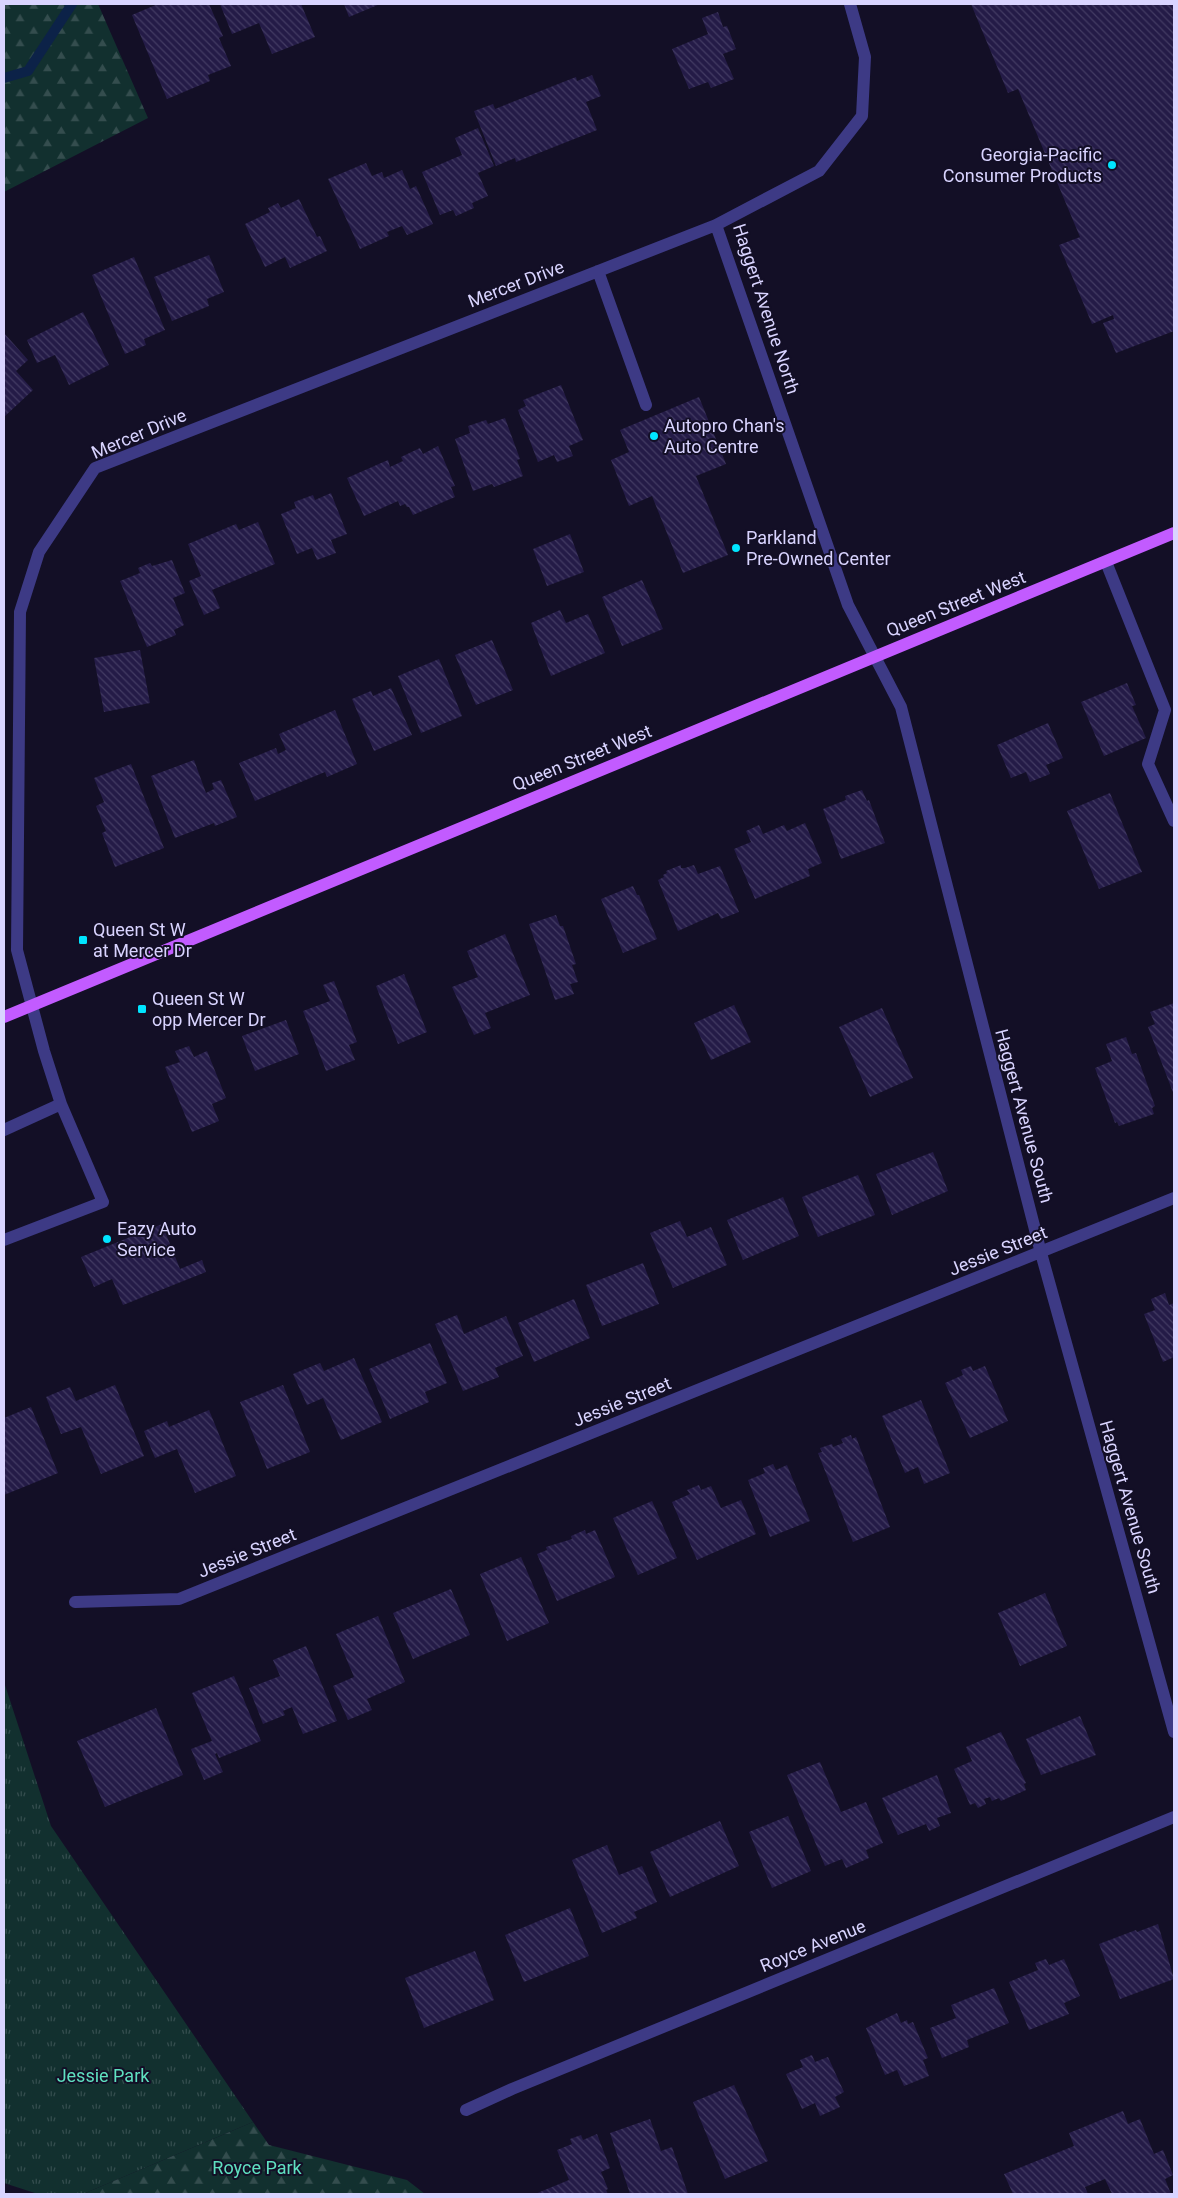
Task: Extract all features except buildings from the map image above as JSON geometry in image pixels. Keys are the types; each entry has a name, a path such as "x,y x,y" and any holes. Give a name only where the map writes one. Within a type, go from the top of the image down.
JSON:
{"main road":[{"name":"Queen Street West","path":"4,1016 1174,534"}],"street":[{"name":"Haggert Avenue North","path":"850,4 865,57 862,116 819,171 716,225 848,605 874,656"},
{"name":"Mercer Drive","path":"4,1240 102,1202 61,1104 16,950 20,612 39,552 95,468 716,225"},
{"path":"598,271 646,405"},
{"path":"1106,562 1165,710 1148,764 1174,821"},
{"name":"Haggert Avenue South","path":"874,656 900,707 1041,1253 1174,1732"},
{"path":"4,1130 61,1104"},
{"name":"Jessie Street","path":"75,1602 179,1599 1174,1198"},
{"name":"Royce Avenue","path":"466,2110 530,2081 1174,1817"}],"green space":[{"path":"4,4 98,4 148,118 4,192"},
{"name":"Jessie Park","path":"4,1682 51,1826 253,2122 83,2194 38,2194 4,2183"},
{"name":"Royce Park","path":"253,2122 269,2145 407,2180 425,2194 83,2194"}],"waterway":[{"path":"4,78 28,71 72,4"}],"place":[{"name":"Georgia-Pacific Consumer Products","path":"1112,165"},
{"name":"Autopro Chan's Auto Centre","path":"654,436"},
{"name":"Parkland Pre-Owned Center","path":"736,548"},
{"name":"Queen St W at Mercer Dr","path":"83,940"},
{"name":"Queen St W opp Mercer Dr","path":"142,1009"},
{"name":"Eazy Auto Service","path":"107,1239"}]}
